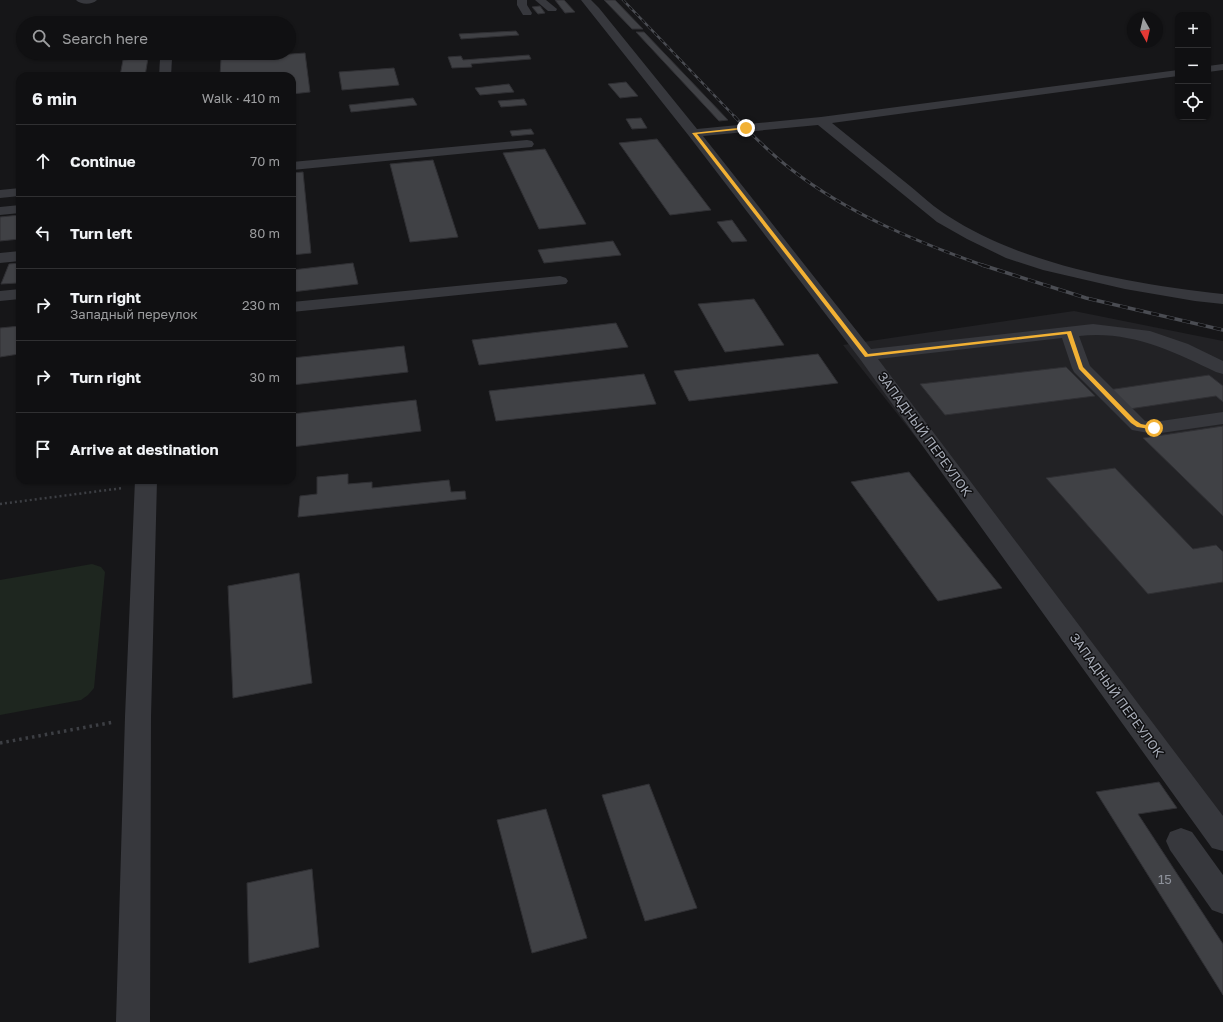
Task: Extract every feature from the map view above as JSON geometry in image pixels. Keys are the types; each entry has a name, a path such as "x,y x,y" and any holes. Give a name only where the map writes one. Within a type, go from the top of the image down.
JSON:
{"street":[{"path":"82,0 92,0"},
{"path":"522,0 522,5 527,13"},
{"path":"540,0 552,9"},
{"name":"ЗАПАДНЫЙ ПЕРЕУЛОК","path":"586,0 694,133 866,355 1223,839"},
{"path":"165,72 166,60"},
{"path":"1211,69 1223,67"},
{"path":"694,133 821,121 1175,73"},
{"path":"821,121 942,219 972,236 1012,255 1049,267 1125,284 1195,296 1223,299"},
{"path":"296,166 527,144"},
{"path":"0,194 16,192"},
{"path":"0,211 16,209"},
{"path":"0,258 16,256"},
{"path":"296,307 560,281"},
{"path":"0,296 16,294"},
{"path":"866,355 1094,330 1144,335 1182,348 1223,368"},
{"path":"1069,332 1081,368 1139,426 1154,428 1223,418"},
{"path":"133,1022 138,717 146,484"},
{"path":"1181,841 1223,900"}],"path":[{"path":"0,504 133,484"},
{"path":"0,743 138,717"}],"shaded area":[{"path":"1074,311 1223,341 1223,827 843,345"},
{"path":"92,564 101,567 105,572 94,688 81,700 0,715 0,580"}],"building":[{"path":"555,0 564,0 575,12 565,13"},
{"path":"604,0 615,0 643,29 632,29"},
{"path":"540,6 545,13 538,14 532,7"},
{"path":"516,31 519,35 461,39 459,34"},
{"path":"636,32 644,32 728,120 719,121"},
{"path":"305,53 310,92 296,94 296,72 220,72 221,60 296,60 296,54"},
{"path":"529,55 531,59 471,64 472,67 452,68 448,57 461,56 463,60"},
{"path":"123,60 148,60 146,72 121,72"},
{"path":"394,68 399,85 342,90 339,72"},
{"path":"626,82 638,96 620,98 608,84"},
{"path":"509,84 514,92 480,95 475,88"},
{"path":"413,98 417,105 351,112 349,105"},
{"path":"524,99 527,105 501,107 498,101"},
{"path":"641,118 647,128 632,129 626,119"},
{"path":"531,129 534,134 512,136 510,131"},
{"path":"657,139 711,210 670,215 619,143"},
{"path":"545,149 586,224 539,229 503,153"},
{"path":"433,160 458,237 410,242 390,164"},
{"path":"303,172 311,253 296,255 296,173"},
{"path":"16,215 16,239 0,241 0,217"},
{"path":"732,220 747,241 732,242 717,222"},
{"path":"613,241 621,255 544,263 538,250"},
{"path":"16,263 16,283 1,284 9,264"},
{"path":"353,263 358,284 296,292 296,270"},
{"path":"754,299 784,345 725,352 698,304"},
{"path":"616,323 628,347 479,365 472,340"},
{"path":"16,326 16,354 0,357 0,328"},
{"path":"404,346 408,372 296,385 296,358"},
{"path":"818,354 838,383 689,401 674,371"},
{"path":"1066,367 1095,396 945,415 920,384"},
{"path":"644,374 656,404 496,421 489,391"},
{"path":"1209,375 1223,386 1223,402 1216,396 1129,409 1108,390"},
{"path":"416,400 421,431 296,447 296,414"},
{"path":"1223,426 1223,516 1143,438"},
{"path":"1115,468 1193,549 1216,545 1223,552 1223,582 1148,594 1046,478"},
{"path":"909,472 1002,588 938,601 851,482"},
{"path":"348,474 348,484 372,482 372,488 449,480 451,492 465,491 466,499 298,517 300,496 317,494 317,477"},
{"path":"299,573 312,683 233,698 228,586"},
{"path":"1159,782 1177,808 1138,814 1223,944 1223,995 1096,792"},
{"path":"649,784 697,908 645,921 602,795"},
{"path":"546,809 587,938 532,953 497,820"},
{"path":"312,869 319,947 249,963 247,883"}],"railway":[{"path":"623,0 735,117"},
{"path":"735,117 784,164 814,186 837,200 884,226 984,266"},
{"path":"984,266 1086,298 1223,330"}],"route":[{"path":"746,128 694,133 866,355 1069,332 1081,368 1139,426 1154,428"}]}
